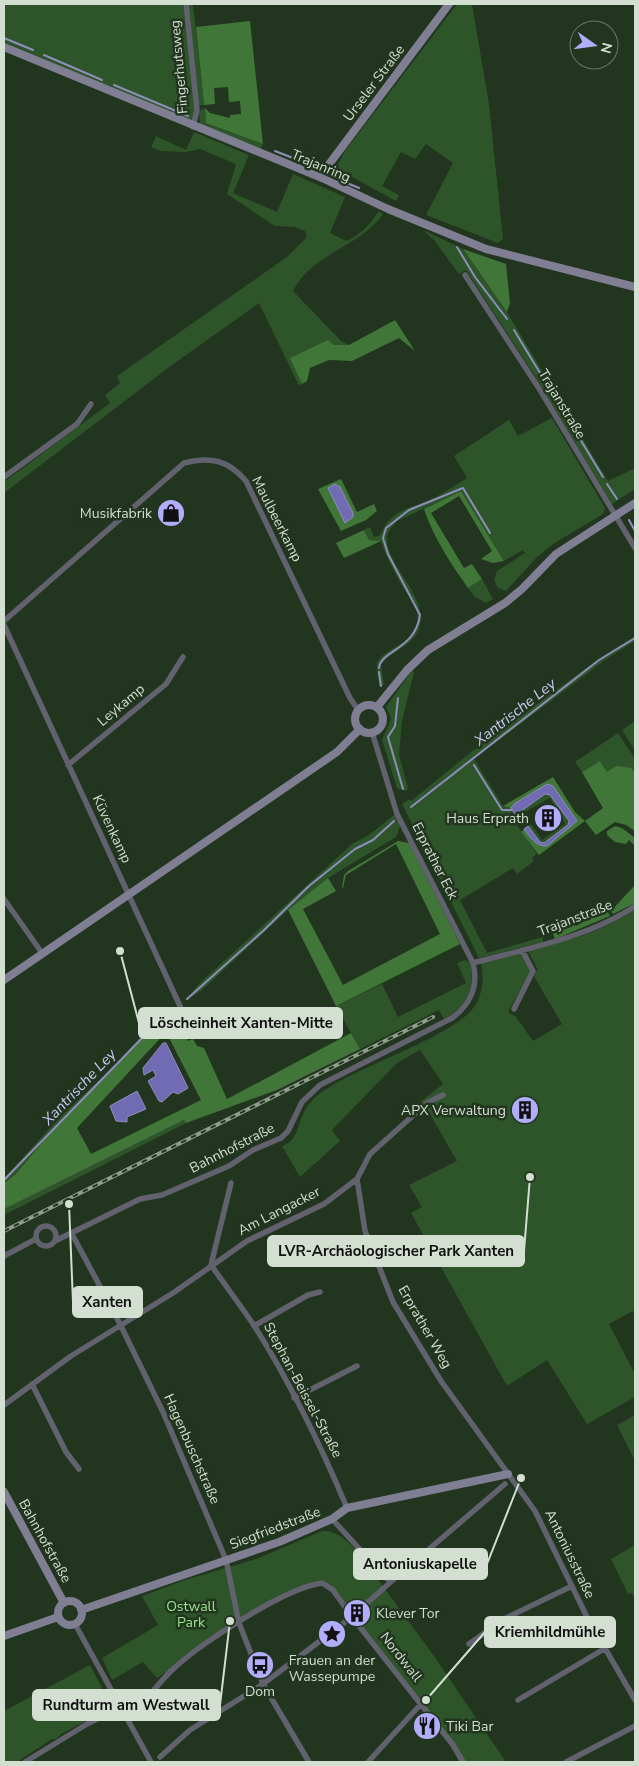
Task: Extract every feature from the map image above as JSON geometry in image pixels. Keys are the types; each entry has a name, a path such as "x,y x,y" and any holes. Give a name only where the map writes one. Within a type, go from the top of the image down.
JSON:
{"street":[{"name":"Fingerhutsweg","path":"186,4 197,110 193,127"},
{"name":"Urseler Straße","path":"322,178 327,167 449,4"},
{"name":"Trajanring","path":"4,48 193,127 322,178 388,209 493,252 635,287"},
{"name":"Trajanstraße","path":"465,275 540,390 635,548"},
{"path":"4,476 77,424 91,404"},
{"name":"Maulbeerkamp","path":"4,621 184,463 199,459 212,459 226,464 246,480 350,698 358,710 355,720 360,729"},
{"path":"377,707 417,659 505,603 522,589 556,554 635,503"},
{"name":"Küvenkamp","path":"4,625 186,1019 207,1036"},
{"name":"Leykamp","path":"68,765 166,684 183,657"},
{"path":"4,980 337,752 360,729 372,732 377,730 382,722 382,716 377,707 367,705 358,710"},
{"name":"Erprather Eck","path":"372,732 397,814 473,963 475,980 470,998"},
{"path":"4,899 42,953"},
{"name":"Trajanstraße","path":"473,963 590,929 635,906"},
{"path":"514,1009 533,971 522,950"},
{"name":"Bahnhofstraße","path":"36,1239 45,1246 140,1199 151,1198 182,1187 229,1166 253,1150 281,1138 288,1131 302,1102 320,1084 452,1018 465,1007 470,998"},
{"path":"357,1179 370,1154 426,1103 443,1095"},
{"name":"Am Langacker","path":"4,1405 120,1324 173,1293 211,1264 247,1241 324,1204 357,1179"},
{"name":"Erprather Weg","path":"357,1179 365,1231 392,1302 441,1381 508,1474"},
{"name":"Am Langacker","path":"211,1264 231,1183"},
{"path":"4,1256 36,1239 37,1232 45,1226 54,1231 55,1241"},
{"name":"Hagenbuschstraße","path":"72,1234 120,1324 163,1412 226,1560 239,1623 263,1684 309,1762"},
{"name":"Stephan-Beissel-Straße","path":"211,1264 254,1326 333,1474 347,1508"},
{"path":"254,1326 308,1295 320,1292"},
{"path":"294,1398 357,1366"},
{"path":"32,1384 66,1452 79,1468"},
{"name":"Siegfriedstraße","path":"81,1610 279,1542 332,1519 347,1508 508,1474"},
{"name":"Antoniusstraße","path":"508,1474 535,1511 604,1649 635,1700"},
{"path":"359,1610 505,1484"},
{"name":"Bahnhofstraße","path":"4,1492 64,1602"},
{"path":"332,1519 387,1585"},
{"name":"Nordwall","path":"132,1712 176,1667 239,1623 288,1593 322,1583 334,1590 453,1745 463,1762"},
{"path":"469,1644 504,1619 572,1586"},
{"path":"64,1602 75,1602 81,1610 79,1621 75,1624 65,1625 58,1617 58,1609 64,1602"},
{"path":"75,1624 121,1707 132,1712 155,1761 190,1730 263,1684 353,1616"},
{"path":"4,1636 58,1617"},
{"path":"518,1700 604,1649"},
{"path":"368,1762 421,1704"},
{"path":"25,1762 87,1724 121,1707"},
{"path":"566,1762 635,1726"}],"green space":[{"path":"4,4 183,4 196,111 191,122 4,42"},
{"path":"187,4 193,4 204,105 198,105"},
{"path":"457,4 472,4 489,104 503,239 498,243 426,215 453,163 426,144 415,159 401,152 382,186 399,195 396,201 336,168 345,151"},
{"path":"250,21 263,144 206,123 205,108 210,113 230,118 230,115 241,114 240,101 229,102 228,87 214,88 215,104 204,105 196,27"},
{"path":"205,108 206,123 263,144 260,150 200,126 199,111"},
{"path":"194,132 249,155 233,193 277,212 293,174 345,197 330,233 346,241 365,229 379,211 383,214 373,226 312,268 301,278 293,291 341,341 349,345 334,345 291,358 302,384 299,386 259,303 172,365 4,493 4,482 110,403 105,395 120,383 117,376 287,257 307,237 305,231 295,227 275,226 227,194 236,164 200,149 185,152 161,151 151,147 156,136 186,150"},
{"path":"423,230 463,249 507,312 608,481 635,468 635,489 612,504 537,379 466,270 459,274 434,240"},
{"path":"463,249 506,264 510,303 507,312"},
{"path":"395,320 415,351 399,338 352,361 329,360 310,368 307,381 302,384 290,358 328,340 334,345 349,345"},
{"path":"552,418 605,508 603,514 553,544 537,557 506,591 498,588 494,580 497,571 525,553 523,550 504,561 461,491 397,521 387,537 388,547 417,602 420,613 420,625 414,638 381,665 384,685 379,687 377,664 380,658 401,644 414,632 417,624 417,613 390,564 381,541 369,540 364,530 370,527 374,537 380,535 385,526 397,514 436,497 467,478 454,456 509,420 518,436"},
{"path":"341,479 357,512 374,504 377,511 366,520 341,531 318,489"},
{"path":"461,491 504,561 493,563 481,559 492,551 459,496 431,513 464,568 472,564 482,579 468,588 438,540 424,509"},
{"path":"364,530 369,540 381,541 344,558 336,543"},
{"path":"482,579 493,599 486,603 475,597 468,588"},
{"path":"635,636 635,641 605,660 474,759 503,806 511,808 513,812 509,814 537,854 532,858 534,861 517,874 513,868 460,900 487,953 543,937 543,942 479,958 402,804 410,799 411,801 470,753 600,658"},
{"path":"412,670 414,672 402,721 399,755 408,788 406,791 397,788 382,740 391,719 386,707"},
{"path":"635,721 635,751 622,730"},
{"path":"618,733 635,759 635,774 632,768 607,772 600,761 582,772 575,762"},
{"path":"600,761 607,772 616,766 632,768 635,774 635,831 626,825 615,822 596,835 585,821 603,808 582,772"},
{"path":"553,777 575,812 585,821 539,855 521,832 524,829 533,841 543,846 577,821 553,786 547,784 514,804 511,808 503,806"},
{"path":"545,794 550,795 569,820 568,825 544,843 540,842 528,826 531,824 542,840 565,824 550,798 523,813 527,820 524,823 519,817 520,812"},
{"path":"394,815 400,826 396,837 328,878 288,910 201,991 185,1001 198,985 352,844 369,835"},
{"path":"615,826 622,828 635,838 635,846 629,840 626,844 615,842 607,835 607,831"},
{"path":"398,841 409,843 460,944 336,1006 288,910 328,878 336,891 303,909 343,985 440,934 396,844 346,875 342,887 344,875 348,871"},
{"path":"635,885 635,903 613,914 611,911"},
{"path":"606,909 610,916 555,939 553,934 573,922 576,926"},
{"path":"635,909 635,1315 633,1311 609,1324 635,1374 635,1397 587,1424 547,1360 507,1386 411,1213 422,1207 409,1185 457,1161 427,1109 419,1103 443,1084 420,1050 397,1063 332,1130 340,1141 300,1177 282,1146 294,1137 307,1107 324,1090 343,1079 428,1039 464,1018 474,1007 481,991 481,963 522,953 531,971 508,1012 516,1017 533,1041 562,1024 535,978 534,972 538,970 528,951 597,930"},
{"path":"465,960 470,963 472,981 468,996 458,1009 444,1019 439,1010 360,1049 336,1006 382,984 398,1017 466,983 457,963"},
{"path":"173,1009 174,1012 148,1033 52,1131 15,1175 4,1183 4,1178 61,1116 110,1070 145,1032"},
{"path":"174,1012 188,1041 193,1039 197,1046 204,1048 227,1099 351,1033 360,1049 277,1090 186,1123 184,1120 4,1209 4,1183 15,1175 52,1131 148,1033","holes":["166,1032 201,1100 91,1154 77,1128"]},
{"path":"184,1120 186,1123 4,1215 4,1209"},
{"path":"635,1415 635,1461 617,1425"},
{"name":"Ostwall Park","path":"322,1531 332,1532 344,1538 355,1548 434,1656 506,1762 463,1762 333,1590 322,1583 288,1593 157,1678 143,1662 112,1680 102,1658 158,1625 142,1596 185,1580 256,1559"},
{"path":"635,1545 635,1599 632,1593 628,1594 611,1559"},
{"path":"90,1665 112,1707 61,1734 56,1739 52,1739 17,1762 4,1762 4,1711"}],"shaded area":[{"path":"335,484 340,487 353,513 353,517 345,523 328,488"},
{"path":"547,784 553,786 577,821 547,846 543,846 534,841 524,829 528,826 540,842 544,843 568,825 569,821 550,795 545,794 520,812 519,817 524,823 521,825 511,808 514,804"},
{"path":"163,1043 166,1043 188,1088 178,1094 173,1092 162,1102 159,1101 148,1081 156,1076 153,1070 144,1075 143,1068"},
{"path":"137,1091 146,1109 127,1117 127,1122 116,1121 110,1106"}],"waterway":[{"path":"4,38 33,50"},
{"path":"44,55 102,80"},
{"path":"114,85 188,116"},
{"path":"275,151 298,160"},
{"path":"347,183 359,188"},
{"path":"457,247 475,277 507,319"},
{"path":"514,330 603,477"},
{"path":"607,484 617,499"},
{"path":"379,668 381,662 386,657 412,636 420,615 388,554 383,538 386,528 409,510 463,488 490,533"},
{"path":"629,520 635,531"},
{"name":"Xantrische Ley","path":"411,807 599,660 635,638"},
{"path":"379,672 381,686"},
{"path":"398,698 395,726 388,737 403,789"},
{"path":"474,765 502,810 512,810"},
{"name":"Xantrische Ley","path":"187,999 263,931 309,886 355,849 373,840 394,821"},
{"name":"Xantrische Ley","path":"4,1180 147,1033 173,1011"}],"railway":[{"path":"4,1231 433,1017"}],"place":[{"name":"Musikfabrik","path":"171,513"},
{"name":"Haus Erprath","path":"548,818"},
{"name":"Löscheinheit Xanten-Mitte","path":"120,951"},
{"name":"APX Verwaltung","path":"525,1110"},
{"name":"LVR-Archäologischer Park Xanten","path":"530,1177"},
{"name":"Xanten","path":"69,1204"},
{"name":"Antoniuskapelle","path":"521,1478"},
{"name":"Klever Tor","path":"357,1613"},
{"name":"Rundturm am Westwall","path":"230,1621"},
{"name":"Frauen an der Wassepumpe","path":"332,1634"},
{"name":"Dom","path":"260,1665"},
{"name":"Kriemhildmühle","path":"426,1700"},
{"name":"Tiki Bar","path":"427,1726"}]}
